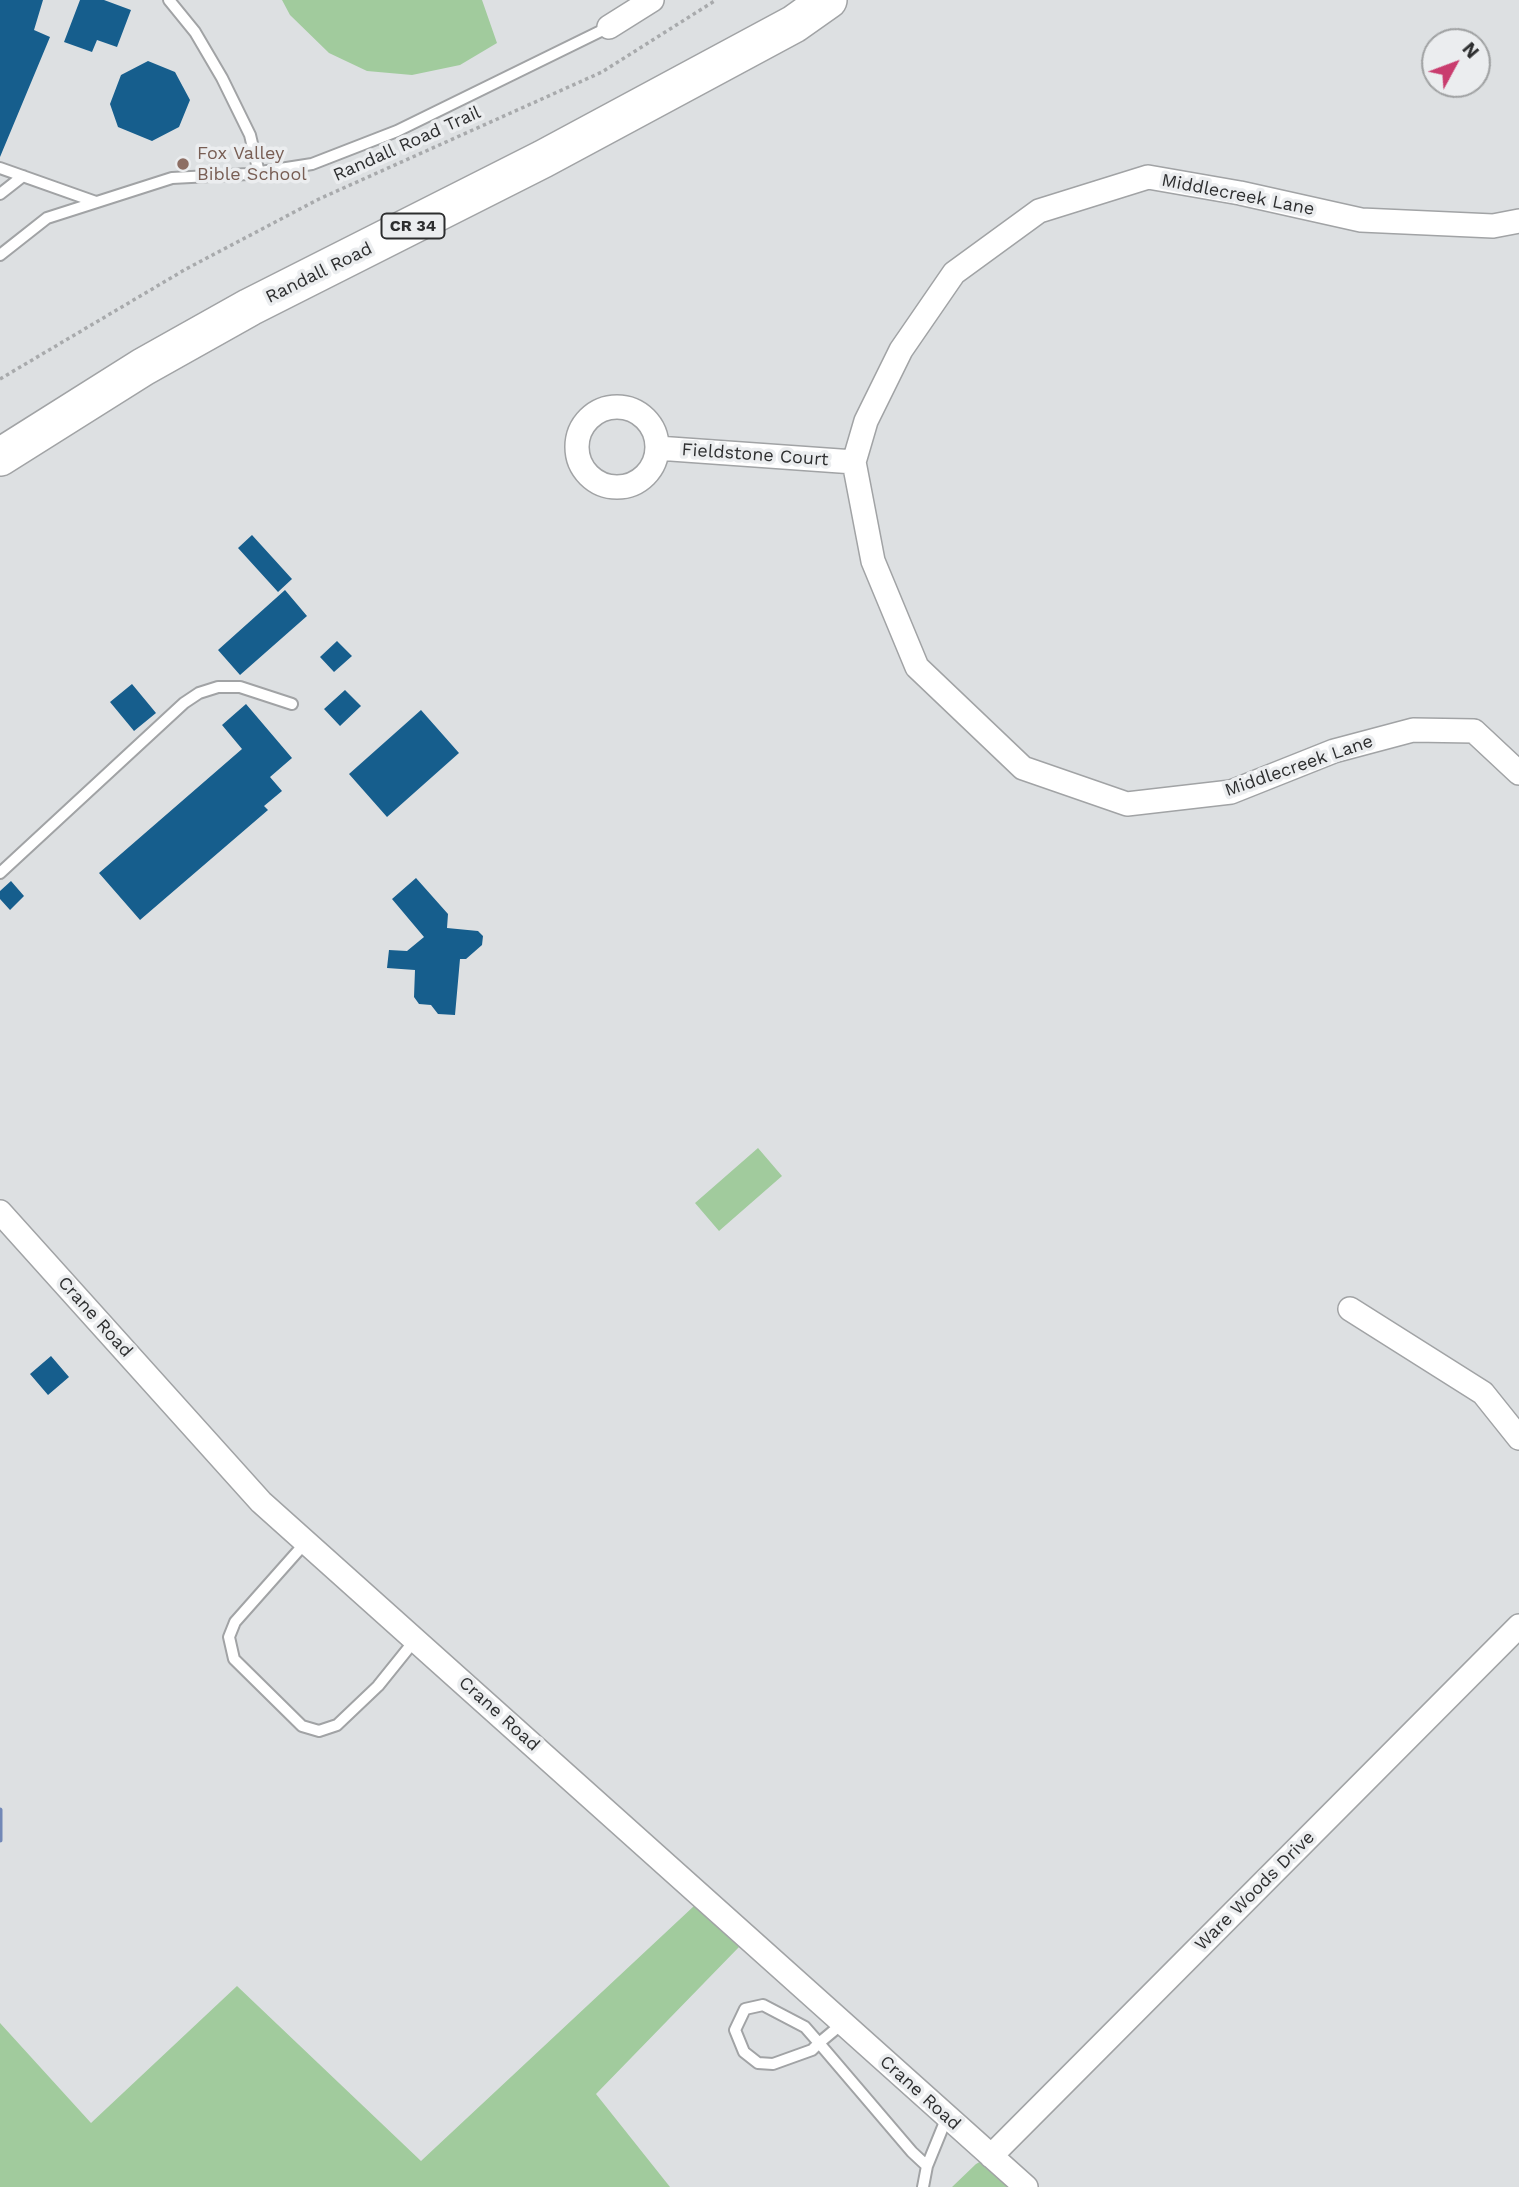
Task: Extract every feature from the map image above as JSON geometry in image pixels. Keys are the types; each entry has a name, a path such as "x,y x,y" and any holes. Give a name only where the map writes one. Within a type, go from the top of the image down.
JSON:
{"main road":[{"name":"Randall Road","path":"0,457 143,367 250,307 543,159 794,24 828,0"}],"street":[{"path":"609,27 652,0"},
{"name":"Middlecreek Lane","path":"1519,220 1493,226 1361,220 1240,193 1148,177 1040,211 954,273 901,350 866,421 854,463 873,561 917,667 1023,768 1127,804 1231,792 1334,751 1413,730 1474,731 1519,773"},
{"name":"Fieldstone Court","path":"657,448 854,463"},
{"name":"Crane Road","path":"0,1212 261,1502 1026,2187"},
{"path":"1350,1309 1483,1393 1519,1438"},
{"name":"Ware Woods Drive","path":"991,2156 1519,1626"}],"lane":[{"path":"169,0 195,32 222,78 250,135 259,173"},
{"path":"0,255 47,218 172,178 259,173 312,164 397,131 609,27"},
{"path":"0,168 97,203"},
{"path":"0,194 23,176"},
{"path":"0,873 184,703 199,693 218,687 240,687 292,704"},
{"path":"306,1542 234,1622 229,1637 234,1660 302,1726 319,1731 337,1725 378,1686 415,1640"},
{"path":"843,2023 819,2043 791,2059 773,2064 758,2063 744,2052 735,2030 745,2009 763,2005 804,2027 819,2043 912,2152 927,2166"},
{"path":"923,2187 927,2166 947,2117"}],"path":[{"name":"Randall Road Trail","path":"0,379 186,269 318,199 602,72 716,0"}],"green space":[{"path":"282,0 482,0 497,43 460,65 412,75 367,71 329,53 290,15"},
{"path":"758,1148 782,1176 719,1231 695,1203"},
{"path":"694,1906 739,1947 596,2094 670,2187 0,2187 0,2023 91,2123 237,1986 421,2161"},
{"path":"985,2159 1015,2187 952,2187 976,2164"}],"building":[{"path":"0,0 43,0 34,30 50,37 0,157"},
{"path":"80,0 104,0 131,10 117,47 97,40 92,52 64,42"},
{"path":"148,61 175,72 190,100 179,127 152,141 118,127 110,104 121,75"},
{"path":"252,535 292,579 278,592 238,548"},
{"path":"285,590 307,616 240,675 218,650"},
{"path":"337,641 352,656 334,672 320,657"},
{"path":"132,684 156,713 134,731 110,702"},
{"path":"345,690 361,706 340,726 324,709"},
{"path":"246,704 292,758 270,777 282,791 264,806 268,810 140,920 99,873 242,749 222,725"},
{"path":"421,710 459,753 387,817 349,774"},
{"path":"416,878 448,914 447,928 478,931 483,936 482,945 466,959 460,959 455,1015 438,1014 431,1005 419,1004 414,997 415,970 387,968 389,950 407,951 424,937 392,899"},
{"path":"11,881 24,896 10,910 0,899 0,891"},
{"path":"51,1356 69,1377 48,1395 30,1374"}],"waterway":[{"path":"0,1810 0,1840"}],"place":[{"name":"Fox Valley Bible School","path":"183,164"}]}
